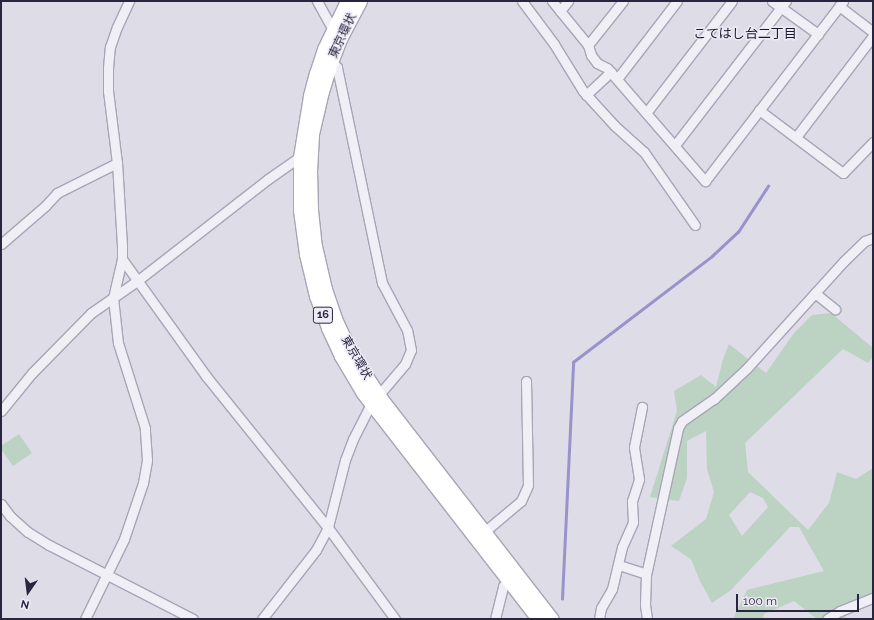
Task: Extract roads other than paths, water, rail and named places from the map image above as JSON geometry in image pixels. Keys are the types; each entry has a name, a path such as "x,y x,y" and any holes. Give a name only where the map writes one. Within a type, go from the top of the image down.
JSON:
{"highway":[{"name":"東京環状","path":"347,1 324,49 310,96 300,156 300,210 306,254 316,296 328,328 341,356 513,577 552,619"},
{"name":"東京環状","path":"360,1 340,39 331,62 322,91 312,134 310,170 311,210 315,246 325,289 337,323 375,399 484,532 538,619"}],"street":[{"path":"85,619 124,539 142,483 147,460 145,428 118,344 113,298 122,258 117,163 108,91 108,68 110,47 129,1"},
{"path":"317,1 333,30"},
{"path":"522,1 554,44 586,95 615,126 644,152 695,225"},
{"path":"552,1 588,45 591,55 597,63 614,76 705,181 841,4 873,32"},
{"path":"560,11 568,1"},
{"path":"588,45 623,1"},
{"path":"586,95 614,76 677,1"},
{"path":"646,113 732,1"},
{"path":"772,1 783,4 818,34"},
{"path":"675,145 783,4"},
{"path":"796,137 873,36"},
{"path":"262,619 308,562 328,527 353,439 375,399 410,356 411,343 407,330 382,283 337,67 331,62"},
{"path":"759,110 843,173 873,142"},
{"path":"1,412 32,373 91,313 137,282 268,179 300,156"},
{"path":"1,244 45,206 57,192 117,163"},
{"path":"647,619 645,604 646,574 678,428 682,421 714,398 747,368 844,261 865,241 873,238"},
{"path":"122,258 137,282 206,376 328,527 395,619"},
{"path":"815,293 835,309"},
{"path":"484,532 521,501 528,484 526,381"},
{"path":"599,619 601,608 612,589 619,565 622,547 633,522 632,501 639,479 634,447 642,407"},
{"path":"1,504 10,516 28,532 49,545 193,619"},
{"path":"619,565 646,574"},
{"path":"495,619 503,586 513,577"},
{"path":"827,619 840,611 873,598"}],"waterway":[{"path":"562,599 573,362 712,256 738,232 768,186"}],"district":[{"name":"こてはし台二丁目","path":"745,34"}]}
